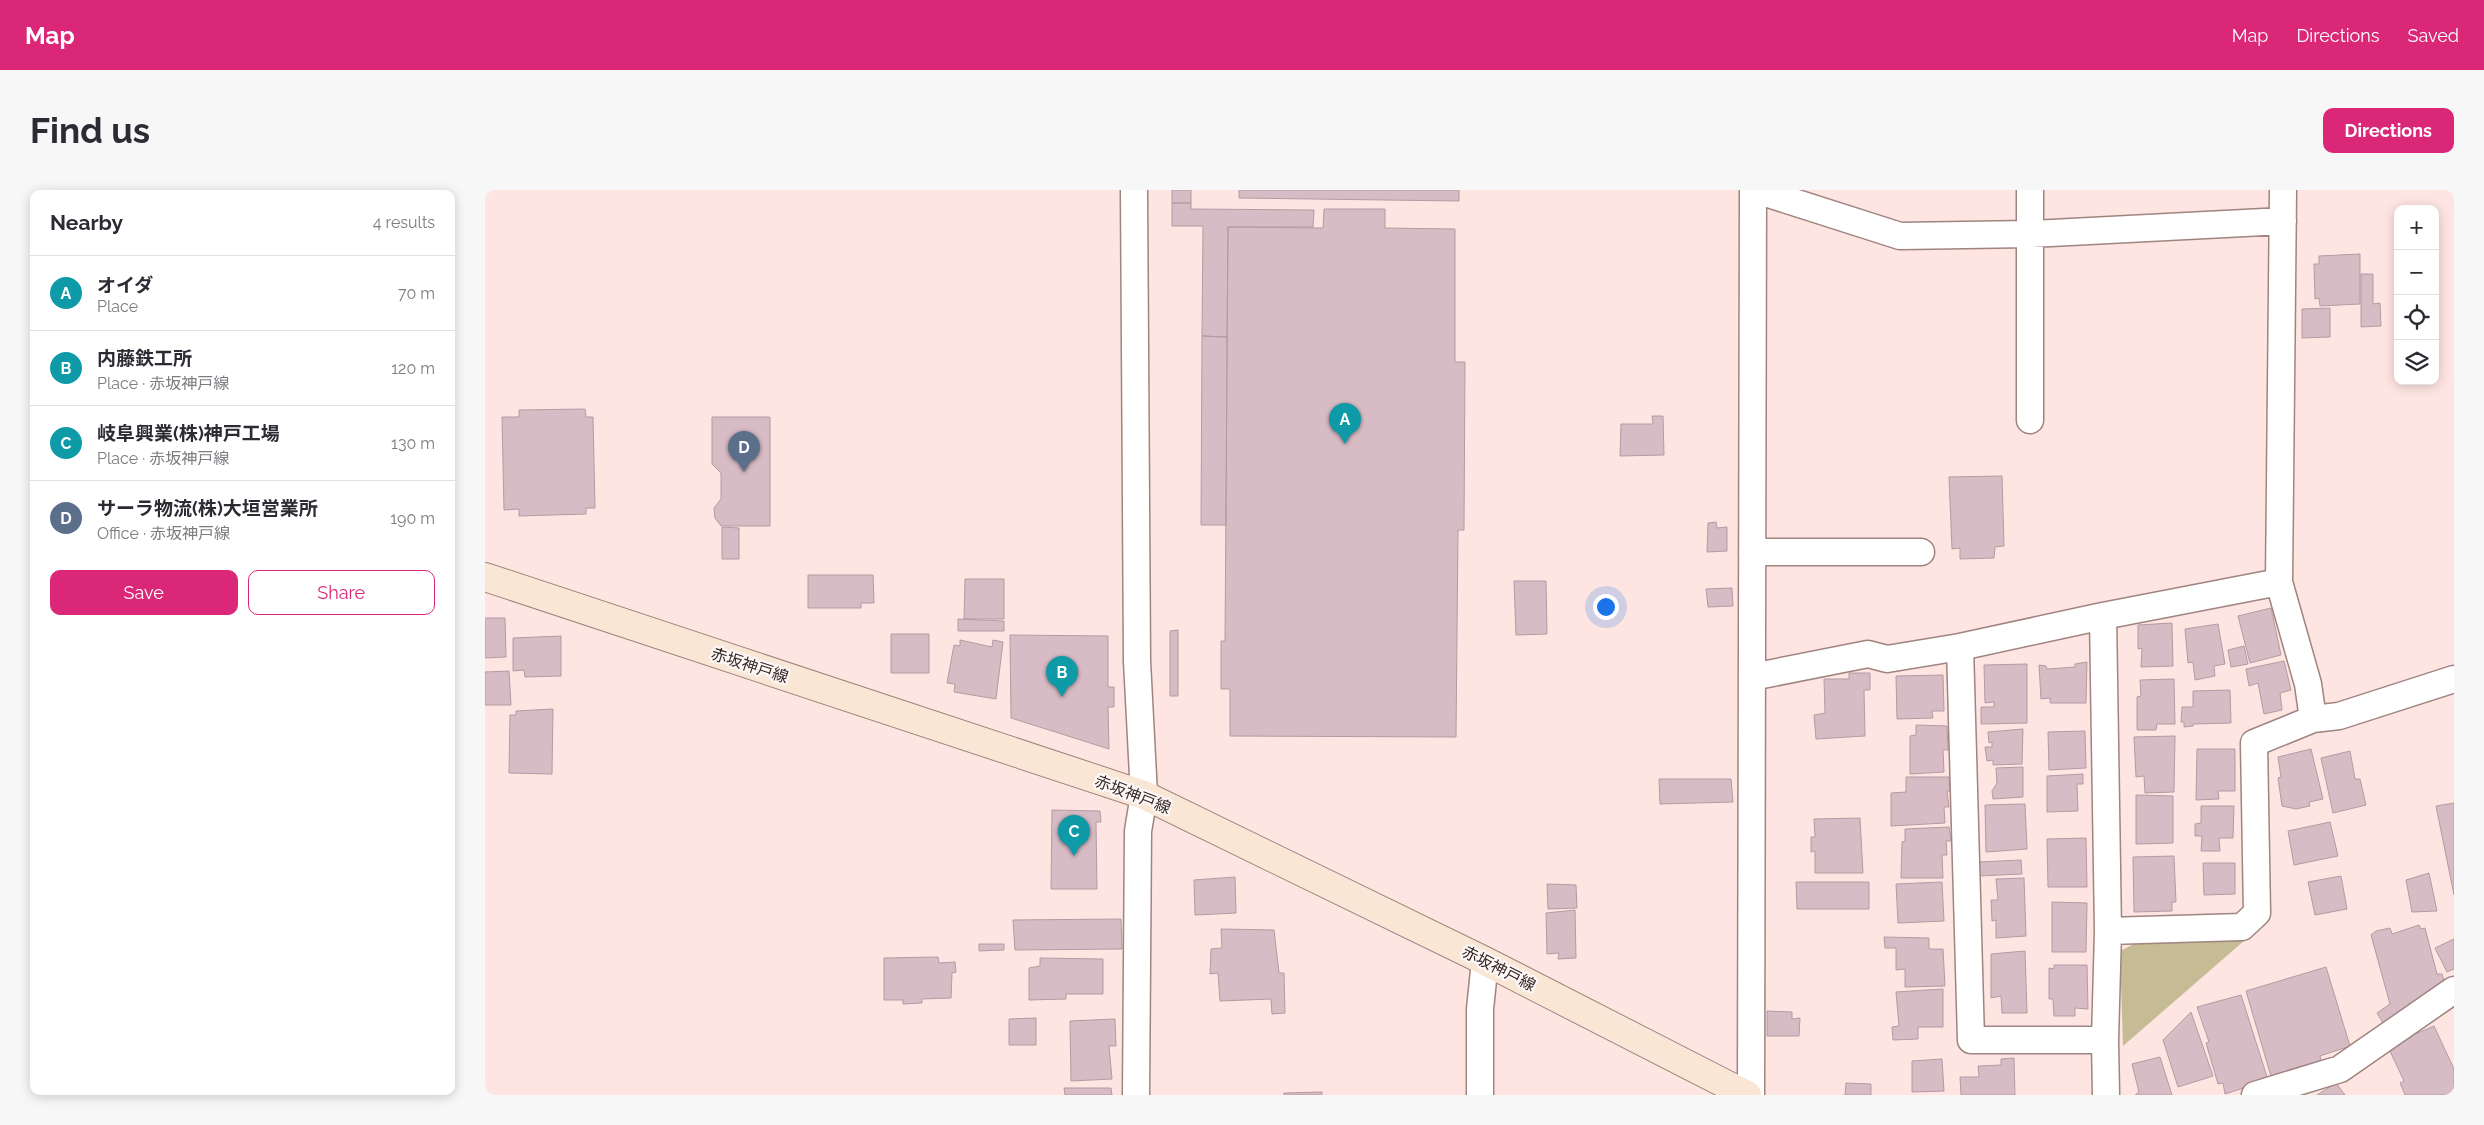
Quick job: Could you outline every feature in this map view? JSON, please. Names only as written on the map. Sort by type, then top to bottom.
[{"type":"main road","name":"赤坂神戸線","points":[[485,577],[1144,795],[1485,961],[1747,1095]]},
{"type":"street","points":[[1134,190],[1137,660],[1144,795],[1138,831],[1136,1095]]},
{"type":"street","points":[[1751,1095],[1754,190],[1899,236],[2030,234],[2283,220]]},
{"type":"street","points":[[2030,190],[2030,420]]},
{"type":"street","points":[[2283,190],[2279,582],[2308,684],[2313,719]]},
{"type":"street","points":[[1752,552],[1921,552]]},
{"type":"street","points":[[1751,677],[1868,654],[1887,659],[1960,647],[2103,616],[2279,582]]},
{"type":"street","points":[[2103,616],[2108,931],[2105,1040],[2106,1095]]},
{"type":"street","points":[[1960,647],[1971,1040],[2105,1040]]},
{"type":"street","points":[[2108,931],[2243,927],[2257,913],[2254,743],[2313,719],[2339,716],[2454,679]]},
{"type":"street","points":[[1480,1095],[1480,1009],[1485,961]]},
{"type":"street","points":[[2255,1095],[2340,1069],[2454,990]]},
{"type":"shaded area","points":[[2245,940],[2123,1046],[2120,951],[2134,944]]},
{"type":"building","points":[[1172,190],[1191,190],[1191,203],[1172,203]]},
{"type":"building","points":[[1239,190],[1459,190],[1459,201],[1239,198]]},
{"type":"building","points":[[1172,203],[1191,203],[1191,209],[1314,210],[1313,227],[1228,227],[1227,337],[1202,336],[1203,226],[1172,226]]},
{"type":"building","points":[[1324,209],[1385,209],[1385,228],[1455,229],[1455,362],[1465,362],[1464,530],[1458,530],[1456,737],[1230,736],[1230,689],[1221,689],[1221,641],[1225,641],[1228,227],[1323,228]]},
{"type":"building","points":[[2360,254],[2360,304],[2320,306],[2319,298],[2315,299],[2314,264],[2319,264],[2319,256]]},
{"type":"building","points":[[2361,274],[2373,274],[2373,304],[2380,303],[2381,326],[2361,327]]},
{"type":"building","points":[[2330,308],[2330,337],[2302,338],[2302,309]]},
{"type":"building","points":[[1202,336],[1227,337],[1226,525],[1201,525]]},
{"type":"building","points":[[585,409],[586,417],[593,417],[595,508],[586,508],[586,514],[519,516],[519,509],[504,510],[502,417],[519,417],[519,410]]},
{"type":"building","points":[[1652,416],[1663,416],[1664,455],[1620,456],[1621,424],[1653,424]]},
{"type":"building","points":[[712,417],[770,417],[770,526],[721,526],[715,518],[714,508],[721,499],[721,473],[712,464]]},
{"type":"building","points":[[2002,476],[2004,546],[1995,547],[1994,558],[1960,559],[1960,548],[1952,549],[1949,477]]},
{"type":"building","points":[[1716,522],[1717,528],[1727,527],[1727,551],[1707,552],[1708,523]]},
{"type":"building","points":[[722,527],[739,528],[739,559],[722,559]]},
{"type":"building","points":[[808,575],[873,575],[874,603],[861,603],[861,608],[808,608]]},
{"type":"building","points":[[965,579],[1004,579],[1004,619],[964,619]]},
{"type":"building","points":[[1514,581],[1546,581],[1547,634],[1516,635]]},
{"type":"building","points":[[1732,588],[1733,606],[1708,607],[1706,589]]},
{"type":"building","points":[[2271,608],[2281,655],[2250,663],[2238,616]]},
{"type":"building","points":[[485,618],[505,618],[506,657],[485,658]]},
{"type":"building","points":[[958,619],[1004,621],[1004,631],[958,631]]},
{"type":"building","points":[[2172,623],[2173,666],[2141,667],[2142,648],[2138,649],[2138,625]]},
{"type":"building","points":[[2218,624],[2225,664],[2214,666],[2215,676],[2195,680],[2193,662],[2188,663],[2185,629]]},
{"type":"building","points":[[1178,630],[1178,696],[1170,696],[1170,631]]},
{"type":"building","points":[[891,634],[929,634],[929,673],[891,673]]},
{"type":"building","points":[[1010,635],[1108,636],[1108,687],[1114,687],[1114,707],[1108,707],[1109,749],[1011,718]]},
{"type":"building","points":[[561,636],[561,676],[525,677],[524,670],[513,671],[513,638]]},
{"type":"building","points":[[960,640],[992,647],[993,640],[1003,642],[996,699],[954,692],[955,684],[947,683],[954,645],[960,646]]},
{"type":"building","points":[[2244,646],[2248,664],[2231,667],[2228,650]]},
{"type":"building","points":[[2284,661],[2291,690],[2280,693],[2282,710],[2264,714],[2258,683],[2249,686],[2246,669]]},
{"type":"building","points":[[2087,662],[2086,703],[2050,703],[2050,698],[2041,699],[2039,665],[2046,666],[2047,669],[2075,667],[2075,664]]},
{"type":"building","points":[[2027,664],[2027,723],[1981,724],[1981,707],[1994,707],[1994,702],[1985,703],[1984,665]]},
{"type":"building","points":[[509,671],[511,705],[485,705],[485,672]]},
{"type":"building","points":[[1849,673],[1870,673],[1870,690],[1864,690],[1865,736],[1816,739],[1814,715],[1825,713],[1824,679],[1849,679]]},
{"type":"building","points":[[1943,675],[1944,711],[1932,711],[1933,718],[1897,719],[1896,676]]},
{"type":"building","points":[[2174,679],[2175,724],[2157,724],[2156,730],[2137,730],[2137,697],[2141,696],[2140,680]]},
{"type":"building","points":[[2230,690],[2231,723],[2193,724],[2193,726],[2184,727],[2184,722],[2181,722],[2182,707],[2193,707],[2193,691]]},
{"type":"building","points":[[553,709],[552,774],[509,773],[510,715],[516,715],[516,711]]},
{"type":"building","points":[[1916,725],[1947,726],[1948,750],[1943,750],[1944,772],[1910,774],[1910,736],[1916,735]]},
{"type":"building","points":[[2023,729],[2022,764],[1993,765],[1993,760],[1987,761],[1985,747],[1992,747],[1992,742],[1989,743],[1988,732]]},
{"type":"building","points":[[2085,731],[2086,768],[2049,770],[2048,732]]},
{"type":"building","points":[[2175,736],[2174,792],[2145,793],[2144,776],[2136,777],[2134,737]]},
{"type":"building","points":[[2197,749],[2235,749],[2235,791],[2218,791],[2219,799],[2196,800]]},
{"type":"building","points":[[2311,749],[2323,799],[2309,802],[2310,806],[2296,809],[2282,806],[2278,778],[2281,777],[2278,757]]},
{"type":"building","points":[[2350,751],[2355,779],[2360,779],[2366,805],[2333,813],[2321,758]]},
{"type":"building","points":[[2023,767],[2023,797],[1993,799],[1992,791],[1997,783],[1996,768]]},
{"type":"building","points":[[2083,774],[2083,784],[2077,784],[2078,811],[2047,812],[2047,776]]},
{"type":"building","points":[[1906,777],[1949,777],[1950,791],[1947,791],[1949,807],[1944,807],[1945,823],[1891,826],[1891,793],[1906,792]]},
{"type":"building","points":[[1659,779],[1731,779],[1733,802],[1660,804]]},
{"type":"building","points":[[2136,795],[2173,796],[2173,843],[2136,844]]},
{"type":"building","points":[[2454,803],[2454,895],[2436,806]]},
{"type":"building","points":[[2025,804],[2027,849],[1986,852],[1985,805]]},
{"type":"building","points":[[2201,806],[2234,806],[2233,838],[2219,838],[2220,851],[2201,851],[2202,836],[2195,836],[2195,824],[2201,823]]},
{"type":"building","points":[[1052,810],[1100,811],[1101,822],[1096,822],[1097,889],[1051,889]]},
{"type":"building","points":[[1860,818],[1863,873],[1815,873],[1815,851],[1811,852],[1811,837],[1815,837],[1814,819]]},
{"type":"building","points":[[2330,822],[2338,856],[2294,865],[2288,831]]},
{"type":"building","points":[[1949,827],[1951,841],[1946,841],[1947,855],[1942,855],[1943,878],[1901,878],[1902,842],[1905,841],[1905,829]]},
{"type":"building","points":[[2086,838],[2087,887],[2048,887],[2047,839]]},
{"type":"building","points":[[2174,856],[2176,902],[2172,902],[2172,911],[2134,912],[2133,857]]},
{"type":"building","points":[[2021,860],[2022,874],[1979,876],[1979,862]]},
{"type":"building","points":[[2203,863],[2235,863],[2235,894],[2204,895]]},
{"type":"building","points":[[2429,873],[2437,911],[2412,912],[2406,880]]},
{"type":"building","points":[[2341,876],[2347,909],[2315,915],[2308,882]]},
{"type":"building","points":[[1235,877],[1236,913],[1195,915],[1194,880]]},
{"type":"building","points":[[2024,878],[2026,936],[1996,938],[1996,920],[1992,921],[1991,900],[1998,900],[1996,879]]},
{"type":"building","points":[[1796,882],[1869,882],[1869,909],[1797,909]]},
{"type":"building","points":[[1942,882],[1944,921],[1898,923],[1896,884]]},
{"type":"building","points":[[1547,884],[1576,885],[1577,908],[1548,909]]},
{"type":"building","points":[[2052,902],[2087,903],[2086,952],[2052,952]]},
{"type":"building","points":[[1575,910],[1576,958],[1558,959],[1559,953],[1547,954],[1546,913]]},
{"type":"building","points":[[1121,919],[1122,949],[1015,950],[1013,920]]},
{"type":"building","points":[[2419,925],[2421,929],[2425,928],[2437,974],[2442,974],[2446,987],[2437,995],[2414,1001],[2416,1008],[2385,1026],[2377,1013],[2390,1004],[2371,935],[2376,931],[2390,928],[2392,934]]},
{"type":"building","points":[[1221,929],[1274,930],[1279,973],[1284,973],[1285,1013],[1272,1014],[1271,999],[1220,1001],[1218,973],[1210,974],[1211,949],[1222,948]]},
{"type":"building","points":[[1884,937],[1929,938],[1929,949],[1943,949],[1945,986],[1905,987],[1905,969],[1896,970],[1896,948],[1885,948]]},
{"type":"building","points":[[2454,939],[2454,969],[2447,972],[2435,948]]},
{"type":"building","points":[[979,944],[1004,944],[1004,950],[979,951]]},
{"type":"building","points":[[2025,951],[2027,1013],[2002,1013],[2001,996],[1991,998],[1991,954]]},
{"type":"building","points":[[938,957],[939,963],[955,962],[956,972],[952,973],[951,998],[922,999],[922,1003],[903,1004],[903,1000],[884,1000],[884,958]]},
{"type":"building","points":[[1040,958],[1103,959],[1103,994],[1066,994],[1066,999],[1029,1000],[1029,968],[1040,966]]},
{"type":"building","points":[[2054,965],[2087,965],[2088,1009],[2075,1008],[2075,1016],[2054,1016],[2053,999],[2049,999],[2049,968],[2054,969]]},
{"type":"building","points":[[2326,967],[2350,1046],[2320,1056],[2321,1061],[2294,1069],[2296,1076],[2273,1083],[2246,991]]},
{"type":"building","points":[[1943,989],[1943,1027],[1918,1027],[1918,1039],[1893,1040],[1892,1027],[1899,1026],[1896,992]]},
{"type":"building","points":[[2241,995],[2268,1080],[2225,1094],[2223,1083],[2218,1084],[2206,1043],[2209,1042],[2197,1007]]},
{"type":"building","points":[[1767,1011],[1792,1012],[1792,1019],[1800,1018],[1799,1036],[1767,1036]]},
{"type":"building","points":[[2191,1012],[2213,1076],[2178,1087],[2163,1040]]},
{"type":"building","points":[[1036,1018],[1036,1045],[1009,1045],[1009,1019]]},
{"type":"building","points":[[1115,1019],[1116,1046],[1109,1046],[1112,1079],[1071,1081],[1070,1021]]},
{"type":"building","points":[[2434,1026],[2454,1069],[2454,1095],[2405,1095],[2400,1083],[2404,1081],[2389,1049],[2400,1045],[2399,1041]]},
{"type":"building","points":[[2160,1057],[2172,1095],[2135,1095],[2139,1092],[2132,1064]]},
{"type":"building","points":[[2014,1058],[2015,1095],[1961,1095],[1960,1077],[1979,1077],[1978,1066],[2001,1065],[2001,1059]]},
{"type":"building","points":[[1942,1059],[1944,1091],[1912,1092],[1912,1061]]},
{"type":"building","points":[[1846,1083],[1871,1084],[1871,1095],[1845,1095]]},
{"type":"building","points":[[2336,1083],[2345,1095],[2317,1095]]},
{"type":"building","points":[[1064,1088],[1111,1088],[1112,1095],[1065,1095]]},
{"type":"building","points":[[1322,1092],[1322,1095],[1284,1095],[1284,1093]]},
{"type":"place","name":"オイダ","points":[[1345,444]]},
{"type":"place","name":"サーラ物流(株)大垣営業所","points":[[744,472]]},
{"type":"place","name":"内藤鉄工所","points":[[1062,697]]},
{"type":"place","name":"岐阜興業(株)神戸工場","points":[[1074,856]]}]
